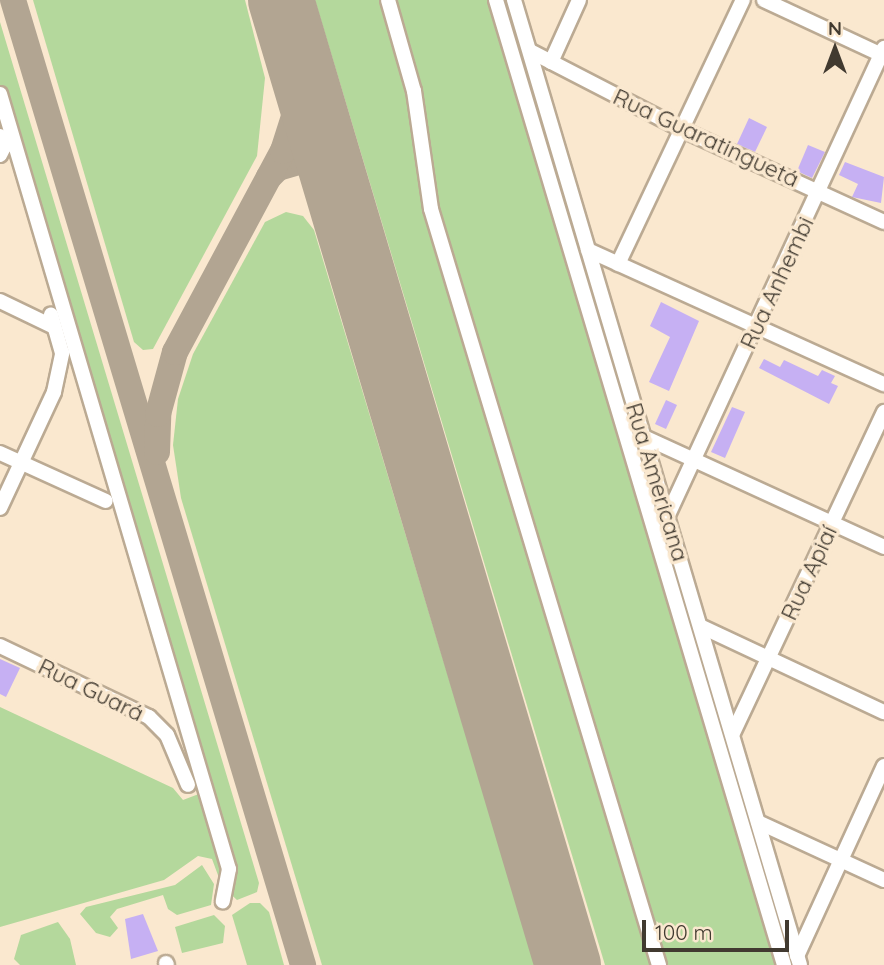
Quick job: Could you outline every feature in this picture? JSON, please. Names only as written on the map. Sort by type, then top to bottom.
[{"type":"street","points":[[388,0],[414,91],[431,209],[659,965]]},
{"type":"street","points":[[496,0],[784,965]]},
{"type":"street","name":"Rua Americana","points":[[514,0],[798,960]]},
{"type":"street","points":[[551,62],[579,0]]},
{"type":"street","points":[[618,264],[743,0]]},
{"type":"street","points":[[764,0],[883,52]]},
{"type":"street","name":"Rua Guaratinguetá","points":[[530,51],[683,130],[884,222]]},
{"type":"street","name":"Rua Anhembi","points":[[667,517],[883,52]]},
{"type":"street","points":[[0,94],[229,869],[223,901]]},
{"type":"street","points":[[588,250],[755,328],[884,384]]},
{"type":"street","points":[[0,301],[53,321],[62,353],[54,392],[0,508]]},
{"type":"street","name":"Rua Apiaí","points":[[733,733],[884,412]]},
{"type":"street","points":[[643,437],[884,547]]},
{"type":"street","points":[[0,453],[106,500]]},
{"type":"street","points":[[700,626],[884,712]]},
{"type":"street","name":"Rua Guará","points":[[0,646],[149,717],[167,735],[188,785]]},
{"type":"street","points":[[798,960],[884,766]]},
{"type":"street","points":[[758,822],[884,880]]},
{"type":"green space","points":[[33,0],[245,0],[265,78],[257,156],[153,349],[143,350],[134,342]]},
{"type":"green space","points":[[315,0],[503,0],[792,965],[605,965]]},
{"type":"green space","points":[[0,22],[259,883],[257,892],[237,900],[222,886],[212,859],[198,856],[164,880],[0,927],[0,707],[173,788],[183,800],[204,792],[0,116]]},
{"type":"green space","points":[[286,212],[303,216],[314,230],[535,965],[322,965],[181,498],[173,445],[178,399],[193,354],[265,222]]},
{"type":"green space","points":[[202,865],[214,884],[211,905],[177,915],[168,909],[163,895],[117,909],[110,917],[118,928],[110,937],[96,933],[80,914],[86,907],[175,885]]},
{"type":"green space","points":[[250,903],[260,903],[269,912],[284,965],[247,965],[232,915]]},
{"type":"green space","points":[[214,915],[225,926],[223,943],[182,953],[175,927]]},
{"type":"green space","points":[[58,922],[70,939],[76,965],[20,965],[14,959],[21,935]]},
{"type":"building","points":[[749,118],[767,127],[755,152],[737,144]]},
{"type":"building","points":[[808,145],[825,152],[812,178],[797,171]]},
{"type":"building","points":[[845,162],[884,177],[881,203],[852,197],[858,184],[839,175]]},
{"type":"building","points":[[661,302],[699,321],[669,391],[649,382],[670,337],[650,326]]},
{"type":"building","points":[[764,359],[780,367],[784,360],[818,376],[822,370],[835,376],[831,383],[838,386],[829,404],[759,368]]},
{"type":"building","points":[[666,400],[677,405],[666,429],[655,424]]},
{"type":"building","points":[[732,407],[745,412],[725,458],[711,452]]},
{"type":"building","points":[[0,659],[20,668],[6,697],[0,694]]},
{"type":"building","points":[[143,914],[158,951],[131,959],[125,919]]},
{"type":"taxiway","points":[[13,0],[303,965]]},
{"type":"taxiway","points":[[157,452],[158,414],[175,352],[283,151],[297,107],[301,69]]},
{"type":"taxiway","points":[[269,177],[278,168],[302,161],[316,165],[335,182]]},
{"type":"runway","points":[[281,0],[568,965]]}]
